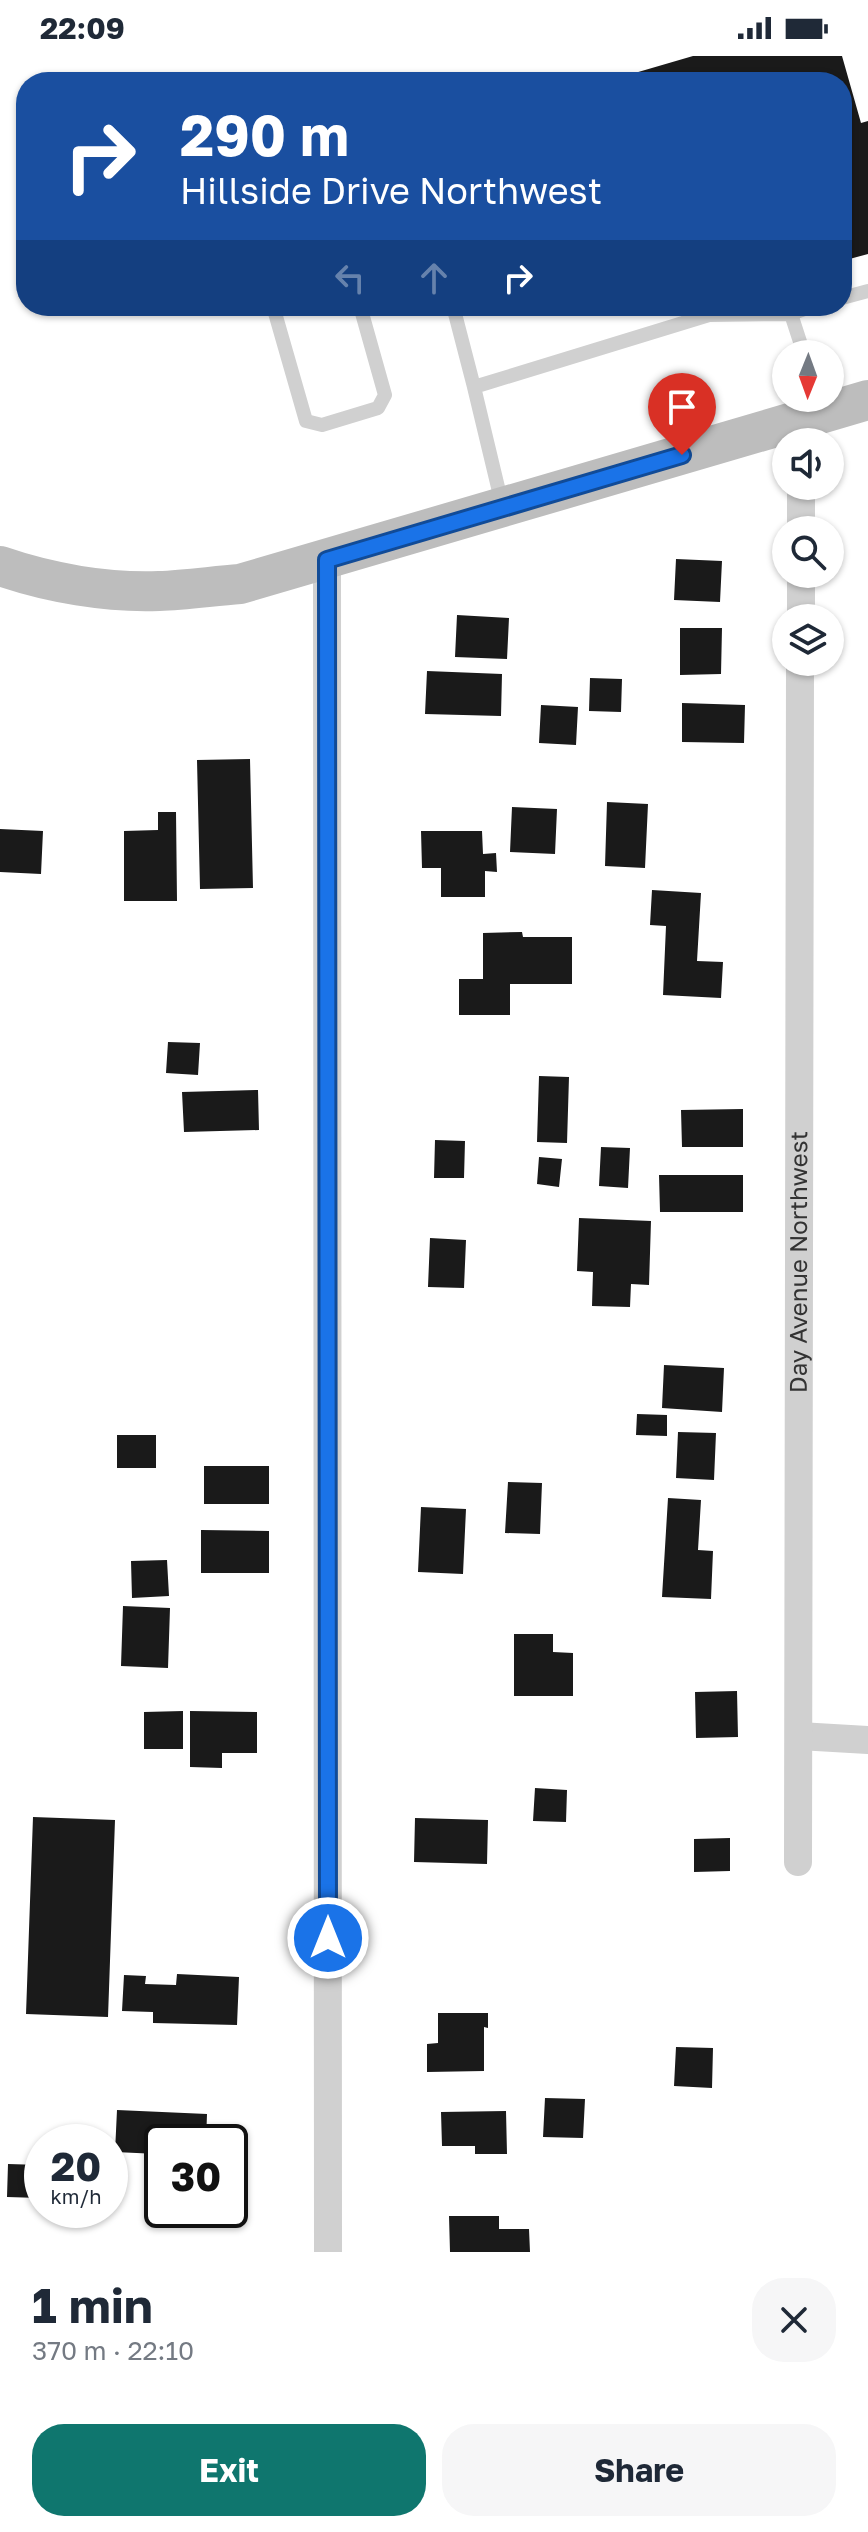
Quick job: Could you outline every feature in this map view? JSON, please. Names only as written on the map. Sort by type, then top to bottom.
[{"type":"main road","points":[[0,566],[57,581],[107,589],[157,591],[240,584],[868,400]]},
{"type":"street","points":[[327,560],[328,2252]]},
{"type":"street","name":"Day Avenue Northwest","points":[[798,1862],[800,676]]},
{"type":"street","points":[[799,1736],[868,1740]]},
{"type":"lane","points":[[276,316],[306,421],[322,425],[378,408],[385,395],[363,316]]},
{"type":"lane","points":[[456,316],[503,508]]},
{"type":"lane","points":[[474,387],[706,316]]},
{"type":"lane","points":[[792,316],[799,340]]},
{"type":"building","points":[[693,56],[842,56],[847,72],[638,72]]},
{"type":"building","points":[[852,91],[861,123],[868,121],[868,254],[852,258]]},
{"type":"building","points":[[676,559],[722,561],[720,602],[674,600]]},
{"type":"building","points":[[457,615],[509,618],[507,659],[455,657]]},
{"type":"building","points":[[680,628],[722,628],[721,674],[680,675]]},
{"type":"building","points":[[427,671],[502,674],[501,716],[425,714]]},
{"type":"building","points":[[590,678],[622,679],[621,712],[589,711]]},
{"type":"building","points":[[682,703],[745,705],[744,743],[682,742]]},
{"type":"building","points":[[541,705],[578,707],[576,745],[539,743]]},
{"type":"building","points":[[250,759],[253,888],[200,889],[197,760]]},
{"type":"building","points":[[607,802],[648,804],[645,868],[605,866]]},
{"type":"building","points":[[512,807],[557,809],[555,854],[510,852]]},
{"type":"building","points":[[158,812],[176,812],[177,901],[124,901],[124,831],[158,830]]},
{"type":"building","points":[[0,829],[43,831],[41,874],[0,872]]},
{"type":"building","points":[[421,831],[482,831],[483,854],[496,853],[497,872],[485,871],[485,897],[441,897],[441,868],[422,868]]},
{"type":"building","points":[[652,890],[701,893],[697,961],[723,962],[721,998],[663,995],[666,926],[650,925]]},
{"type":"building","points":[[522,932],[523,937],[572,937],[572,984],[510,984],[510,1015],[459,1015],[459,979],[483,979],[483,933]]},
{"type":"building","points":[[168,1042],[200,1043],[198,1075],[166,1073]]},
{"type":"building","points":[[539,1076],[569,1077],[567,1143],[537,1142]]},
{"type":"building","points":[[258,1090],[259,1130],[184,1132],[182,1092]]},
{"type":"building","points":[[743,1109],[743,1147],[682,1147],[681,1110]]},
{"type":"building","points":[[435,1140],[465,1141],[464,1178],[434,1178]]},
{"type":"building","points":[[601,1147],[630,1148],[628,1188],[599,1186]]},
{"type":"building","points":[[539,1157],[562,1159],[559,1187],[537,1184]]},
{"type":"building","points":[[659,1175],[743,1175],[743,1212],[660,1212]]},
{"type":"building","points":[[579,1218],[651,1221],[649,1285],[631,1284],[630,1307],[592,1306],[593,1272],[577,1271]]},
{"type":"building","points":[[430,1238],[466,1240],[464,1288],[428,1287]]},
{"type":"building","points":[[664,1365],[724,1368],[722,1412],[662,1408]]},
{"type":"building","points":[[637,1414],[667,1415],[667,1436],[636,1435]]},
{"type":"building","points":[[678,1432],[716,1433],[714,1480],[676,1478]]},
{"type":"building","points":[[117,1435],[156,1435],[156,1468],[117,1468]]},
{"type":"building","points":[[204,1466],[269,1466],[269,1504],[204,1504]]},
{"type":"building","points":[[508,1482],[542,1483],[540,1534],[505,1533]]},
{"type":"building","points":[[668,1498],[701,1500],[698,1550],[713,1551],[711,1599],[662,1597]]},
{"type":"building","points":[[421,1507],[466,1509],[463,1574],[418,1572]]},
{"type":"building","points":[[201,1530],[269,1531],[269,1573],[201,1573]]},
{"type":"building","points":[[167,1560],[169,1596],[132,1598],[131,1561]]},
{"type":"building","points":[[123,1606],[170,1608],[168,1668],[121,1666]]},
{"type":"building","points":[[514,1634],[553,1634],[553,1652],[573,1653],[573,1696],[514,1696]]},
{"type":"building","points":[[737,1691],[738,1737],[696,1738],[695,1692]]},
{"type":"building","points":[[183,1711],[183,1749],[144,1749],[144,1712]]},
{"type":"building","points":[[190,1711],[257,1712],[257,1753],[222,1753],[222,1768],[190,1767]]},
{"type":"building","points":[[535,1788],[567,1790],[566,1822],[533,1821]]},
{"type":"building","points":[[33,1817],[115,1820],[108,2017],[26,2014]]},
{"type":"building","points":[[415,1818],[488,1820],[487,1864],[414,1862]]},
{"type":"building","points":[[730,1838],[730,1871],[694,1872],[694,1839]]},
{"type":"building","points":[[177,1974],[239,1977],[237,2025],[153,2023],[153,2012],[122,2011],[124,1975],[146,1976],[145,1984],[176,1985]]},
{"type":"building","points":[[438,2013],[488,2013],[488,2028],[484,2027],[484,2071],[427,2072],[427,2044],[438,2043]]},
{"type":"building","points":[[676,2047],[713,2048],[712,2088],[674,2086]]},
{"type":"building","points":[[545,2098],[585,2099],[583,2138],[543,2137]]},
{"type":"building","points":[[117,2110],[207,2114],[207,2124],[144,2124],[144,2153],[128,2153],[128,2124],[116,2124]]},
{"type":"building","points":[[506,2111],[507,2154],[475,2154],[475,2146],[442,2146],[441,2112]]},
{"type":"building","points":[[8,2164],[24,2164],[24,2198],[7,2197]]},
{"type":"building","points":[[449,2216],[499,2216],[499,2229],[529,2229],[530,2252],[450,2252]]},
{"type":"route","points":[[328,1938],[327,560],[682,455]]}]
